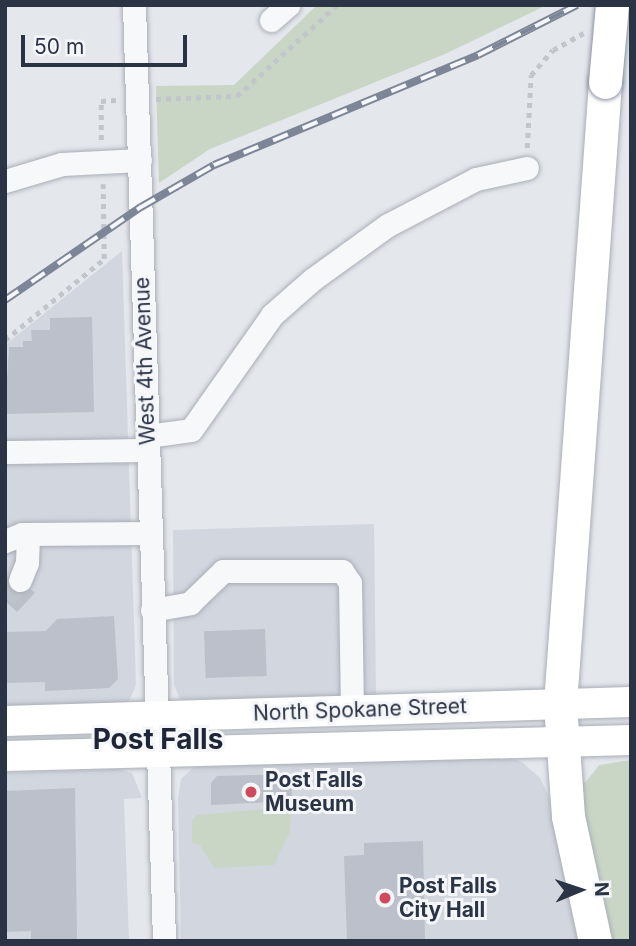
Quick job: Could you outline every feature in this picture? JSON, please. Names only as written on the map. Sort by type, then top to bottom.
[{"type":"highway","points":[[595,941],[568,816],[560,704],[612,5]]},
{"type":"main road","name":"North Spokane Street","points":[[5,721],[631,702]]},
{"type":"main road","name":"North Spokane Street","points":[[5,756],[631,740]]},
{"type":"street","name":"West 4th Avenue","points":[[134,5],[164,941]]},
{"type":"street","points":[[5,181],[62,164],[139,160]]},
{"type":"street","points":[[5,452],[148,443],[191,430],[272,316],[313,279],[388,225],[476,179],[527,168]]},
{"type":"street","points":[[5,541],[28,535],[150,533]]},
{"type":"street","points":[[20,580],[27,563],[28,535]]},
{"type":"street","points":[[152,610],[190,603],[223,571],[342,571],[350,583],[352,711]]},
{"type":"path","points":[[156,99],[237,96],[337,5]]},
{"type":"path","points":[[527,168],[527,92],[531,75],[553,50]]},
{"type":"path","points":[[102,147],[101,101],[117,100]]},
{"type":"path","points":[[5,340],[104,259],[102,174]]},
{"type":"shaded area","points":[[122,251],[136,685],[129,701],[118,704],[5,709],[5,345]]},
{"type":"shaded area","points":[[374,524],[376,698],[180,699],[174,685],[173,530]]},
{"type":"shaded area","points":[[506,756],[522,762],[540,778],[551,801],[578,941],[181,941],[178,798],[181,779],[194,767]]},
{"type":"shaded area","points":[[117,769],[132,773],[142,798],[124,799],[129,941],[5,941],[5,773]]},
{"type":"green space","points":[[317,5],[547,5],[445,54],[210,149],[159,183],[156,86],[234,85]]},
{"type":"green space","points":[[631,760],[631,941],[605,941],[576,779],[586,782],[599,765]]},
{"type":"green space","points":[[291,807],[290,832],[274,865],[214,868],[200,845],[192,843],[192,820],[197,815]]},
{"type":"building","points":[[92,317],[94,412],[5,414],[9,347],[23,347],[23,341],[32,341],[31,330],[50,330],[50,318]]},
{"type":"building","points":[[5,565],[9,589],[21,594],[30,589],[35,593],[17,612],[5,601]]},
{"type":"building","points":[[114,616],[118,679],[109,688],[45,691],[45,682],[7,683],[5,632],[46,631],[57,619]]},
{"type":"building","points":[[265,629],[267,676],[206,678],[204,631]]},
{"type":"building","name":"Post Falls Museum","points":[[291,774],[292,801],[211,805],[211,783],[217,776]]},
{"type":"building","points":[[75,788],[77,941],[31,941],[31,931],[5,932],[5,791]]},
{"type":"building","name":"Post Falls City Hall","points":[[423,841],[425,941],[347,941],[344,856],[364,855],[364,843]]},
{"type":"tunnel","points":[[5,596],[20,580]]},
{"type":"railway","points":[[5,300],[141,207],[214,165],[478,55],[577,5]]},
{"type":"place","name":"Post Falls Museum","points":[[251,792]]},
{"type":"place","name":"Post Falls City Hall","points":[[385,898]]},
{"type":"district","name":"Post Falls","points":[[158,739]]}]
